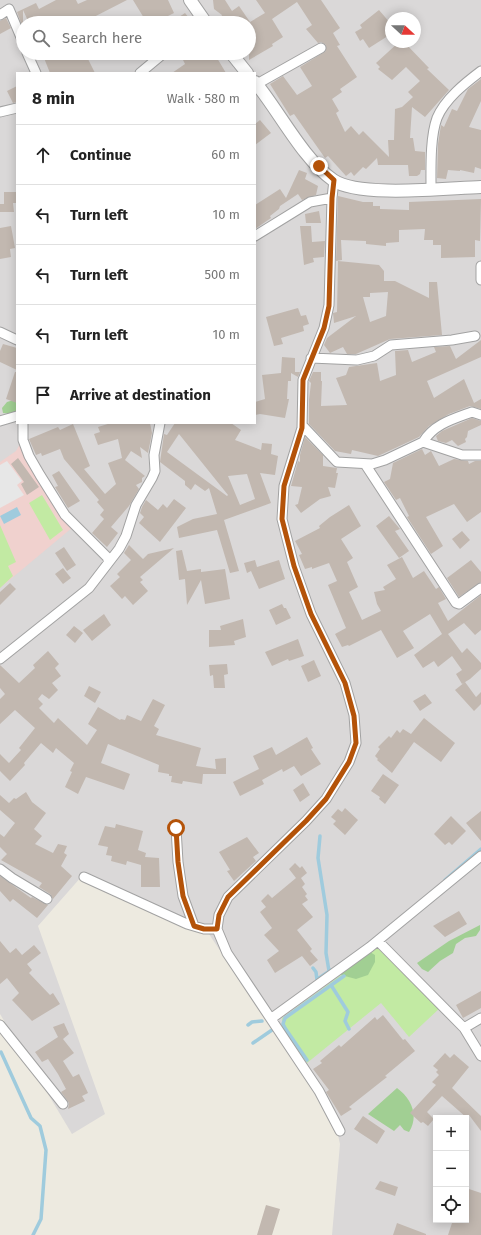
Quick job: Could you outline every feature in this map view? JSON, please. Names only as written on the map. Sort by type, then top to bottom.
[{"type":"street","points":[[190,0],[201,16]]},
{"type":"street","points":[[0,15],[9,9],[16,26]]},
{"type":"street","points":[[321,48],[256,83],[305,151],[334,180],[364,190],[481,187]]},
{"type":"street","points":[[30,60],[36,72]]},
{"type":"street","points":[[141,72],[156,60]]},
{"type":"street","points":[[237,60],[246,72]]},
{"type":"street","points":[[431,188],[431,162],[437,118],[454,95],[481,71]]},
{"type":"street","points":[[0,112],[16,108]]},
{"type":"street","points":[[334,180],[332,198],[329,306],[324,328],[303,380],[302,425],[284,486],[282,519],[294,566],[311,614],[345,683],[354,716],[356,743],[349,762],[326,799],[306,821],[228,897],[219,915],[217,929],[227,954],[272,1018],[319,1091],[340,1131]]},
{"type":"street","points":[[256,235],[310,202],[332,198]]},
{"type":"street","points":[[481,266],[481,280]]},
{"type":"street","points":[[0,332],[16,340]]},
{"type":"street","points":[[311,358],[357,360],[374,356],[391,345],[452,340],[475,336]]},
{"type":"street","points":[[302,425],[337,462],[365,464],[386,460],[422,442],[429,432],[441,424],[472,412],[481,415]]},
{"type":"street","points":[[0,422],[16,416]]},
{"type":"street","points":[[23,424],[23,440],[29,456],[40,476],[65,515],[107,557],[109,562]]},
{"type":"street","points":[[0,659],[89,588],[107,567],[126,536],[136,505],[155,471],[154,455],[160,424]]},
{"type":"street","points":[[422,442],[462,455],[481,455]]},
{"type":"street","points":[[365,464],[456,603],[459,604],[481,588]]},
{"type":"street","points":[[176,828],[178,862],[183,896],[194,926]]},
{"type":"street","points":[[272,1018],[378,941],[481,856]]},
{"type":"street","points":[[0,869],[47,899]]},
{"type":"street","points":[[84,877],[194,926],[204,929],[217,929]]},
{"type":"street","points":[[378,941],[464,1028],[481,1056]]},
{"type":"street","points":[[464,1028],[481,1018]]},
{"type":"street","points":[[0,1025],[63,1104]]},
{"type":"shaded area","points":[[0,0],[481,0],[481,1235],[332,1235],[340,1144],[336,1126],[209,934],[82,876],[38,926],[105,1114],[72,1134],[0,1014]]},
{"type":"shaded area","points":[[21,442],[73,527],[0,588],[0,462],[16,451]]},
{"type":"shaded area","points":[[7,461],[22,481],[17,485],[24,495],[0,508],[0,465]]},
{"type":"green space","points":[[16,399],[16,412],[11,414],[3,413],[2,408],[7,402]]},
{"type":"green space","points":[[42,495],[63,530],[50,540],[29,503]]},
{"type":"green space","points":[[0,525],[16,562],[8,566],[13,576],[0,588]]},
{"type":"green space","points":[[480,925],[480,930],[476,936],[465,938],[456,944],[453,953],[440,961],[428,972],[422,969],[417,963],[449,941]]},
{"type":"green space","points":[[378,947],[441,1007],[409,1037],[381,1003],[307,1063],[282,1028],[282,1018],[352,967],[373,949]]},
{"type":"green space","points":[[370,952],[375,955],[375,962],[368,975],[356,979],[341,975],[342,970]]},
{"type":"green space","points":[[397,1088],[407,1097],[414,1114],[412,1126],[409,1132],[404,1130],[400,1125],[394,1131],[368,1114]]},
{"type":"water","points":[[17,507],[21,515],[4,524],[0,516]]},
{"type":"building","points":[[56,0],[76,0],[78,4],[87,0],[127,0],[96,16],[26,16],[23,10],[23,16],[18,16],[17,12],[36,3],[39,9]]},
{"type":"building","points":[[133,0],[168,0],[174,13],[168,16],[143,16]]},
{"type":"building","points":[[213,0],[225,0],[232,11],[239,6],[246,16],[222,16],[214,9]]},
{"type":"building","points":[[256,0],[321,0],[340,28],[333,33],[340,45],[337,46],[357,77],[340,89],[342,92],[332,99],[339,111],[336,113],[345,132],[351,126],[359,135],[363,131],[389,157],[388,140],[394,140],[395,109],[402,107],[413,97],[408,92],[420,81],[406,67],[392,80],[378,69],[380,67],[376,63],[392,48],[410,48],[429,68],[427,69],[449,90],[425,117],[412,107],[410,138],[413,138],[415,151],[425,152],[425,170],[421,170],[420,174],[417,176],[409,176],[408,165],[378,165],[377,158],[366,169],[363,167],[354,176],[351,172],[346,176],[328,156],[325,158],[294,114],[290,116],[270,84],[283,76],[297,95],[312,86],[300,67],[326,51],[326,45],[321,42],[318,43],[306,29],[312,25],[297,2],[272,19],[283,37],[272,44],[273,46],[256,56],[256,18],[265,13]]},
{"type":"building","points":[[379,10],[385,17],[385,38],[369,48],[363,39],[360,41],[355,32],[362,28],[360,25]]},
{"type":"building","points":[[185,13],[187,16],[180,16]]},
{"type":"building","points":[[6,18],[11,28],[0,34],[0,21]]},
{"type":"building","points":[[45,60],[88,60],[94,72],[50,72]]},
{"type":"building","points":[[183,60],[218,60],[225,72],[173,72],[185,64]]},
{"type":"building","points":[[481,79],[481,101],[469,127],[481,130],[481,169],[475,167],[474,173],[460,170],[448,170],[446,179],[437,178],[438,144],[441,125],[444,127],[452,109],[457,111],[468,89]]},
{"type":"building","points":[[16,86],[16,102],[13,103],[7,91]]},
{"type":"building","points":[[260,120],[271,133],[256,144],[256,123]]},
{"type":"building","points":[[299,170],[307,173],[305,179],[318,186],[316,195],[302,200],[298,194],[280,206],[279,209],[270,216],[271,218],[256,228],[256,204],[280,189],[286,198]]},
{"type":"building","points":[[4,192],[16,192],[16,203],[13,203],[14,212],[0,212],[0,204],[4,204]]},
{"type":"building","points":[[338,196],[363,202],[373,202],[373,206],[380,206],[380,209],[409,210],[409,202],[481,199],[480,241],[475,240],[475,257],[441,258],[441,245],[433,245],[433,240],[424,240],[425,229],[399,230],[399,242],[386,243],[386,246],[366,244],[366,241],[341,240],[342,260],[336,261]]},
{"type":"building","points":[[319,211],[321,223],[306,223],[305,214]]},
{"type":"building","points":[[11,226],[15,248],[10,249],[11,257],[0,259],[0,228]]},
{"type":"building","points":[[300,226],[311,226],[312,242],[325,241],[324,257],[313,258],[314,262],[304,265]]},
{"type":"building","points":[[338,261],[379,265],[384,271],[384,281],[395,281],[429,298],[429,282],[437,282],[442,335],[390,339],[356,354],[347,354],[343,347],[330,353],[324,345],[327,338],[356,316],[334,323],[333,313],[337,312]],"holes":[[[388,292],[386,316],[370,322],[363,297],[370,297],[370,293]]]},
{"type":"building","points":[[298,308],[301,316],[306,315],[309,324],[303,326],[304,331],[281,338],[283,344],[274,346],[266,317]]},
{"type":"building","points":[[481,340],[481,357],[427,381],[434,398],[464,379],[474,403],[481,399],[481,409],[470,406],[449,414],[429,426],[419,437],[378,456],[352,450],[351,454],[335,451],[309,424],[311,383],[309,381],[313,372],[321,372],[321,406],[347,405],[336,378],[346,375],[349,367],[377,363],[380,381],[396,375],[395,351],[408,350],[412,362],[436,352],[434,347],[450,346],[456,359]]},
{"type":"building","points":[[3,344],[16,348],[16,370],[0,362],[0,351]]},
{"type":"building","points":[[282,357],[295,358],[295,372],[300,372],[298,377],[291,373],[291,381],[288,381],[287,399],[289,399],[285,418],[260,414],[256,415],[256,402],[265,399],[262,375],[281,373]]},
{"type":"building","points":[[15,372],[16,372],[16,403],[6,399]]},
{"type":"building","points":[[472,418],[481,421],[481,425],[468,431],[465,439],[466,442],[458,446],[452,440],[446,443],[438,441],[436,436],[442,431]]},
{"type":"building","points":[[73,424],[90,466],[84,469],[105,494],[116,484],[108,463],[122,458],[118,439],[98,445],[94,434],[100,432],[98,427],[108,424],[150,424],[152,433],[148,453],[140,447],[142,458],[131,451],[125,460],[145,476],[142,478],[142,482],[136,485],[139,489],[129,506],[111,527],[118,533],[107,547],[92,533],[104,519],[100,515],[104,510],[97,502],[99,500],[64,459],[60,449],[42,456],[41,453],[36,455],[29,439],[58,427],[60,430]]},
{"type":"building","points":[[174,424],[232,424],[241,430],[235,440],[261,450],[262,443],[272,444],[271,454],[278,456],[275,475],[260,473],[271,503],[224,520],[239,571],[230,573],[217,530],[179,538],[177,527],[193,519],[217,514],[209,488],[205,491],[195,484],[191,490],[185,485],[185,481],[160,462],[164,434],[167,435]],"holes":[[[179,434],[228,495],[227,496],[167,452]],[[247,474],[255,499],[240,505],[228,476]]]},
{"type":"building","points":[[305,437],[323,455],[323,466],[337,468],[336,473],[338,473],[335,488],[328,487],[331,496],[320,499],[301,513],[295,505],[298,504],[302,487],[291,486],[298,461],[300,462],[300,455]]},
{"type":"building","points":[[422,449],[425,455],[431,451],[439,466],[454,459],[468,461],[469,464],[475,461],[481,461],[481,512],[467,522],[454,504],[426,517],[443,546],[431,554],[407,517],[409,516],[400,498],[396,500],[384,482],[390,479],[393,463]]},
{"type":"building","points":[[18,458],[39,487],[27,495],[21,484],[24,482],[11,464]]},
{"type":"building","points":[[59,471],[80,501],[68,508],[55,487],[58,486],[52,475]]},
{"type":"building","points":[[174,499],[186,508],[160,542],[139,523],[144,517],[140,513],[146,500],[158,510],[163,504],[167,508]]},
{"type":"building","points":[[349,505],[361,526],[341,539],[353,558],[347,562],[358,587],[349,592],[362,620],[381,611],[377,604],[374,592],[385,590],[383,587],[396,579],[387,565],[402,557],[413,578],[424,571],[436,589],[439,587],[446,599],[438,603],[448,621],[481,595],[481,630],[475,635],[464,623],[448,634],[462,653],[467,648],[481,663],[481,669],[470,679],[462,684],[456,674],[462,670],[452,656],[438,667],[434,661],[423,668],[414,655],[442,634],[430,614],[403,631],[414,648],[397,658],[381,630],[349,646],[342,647],[335,634],[346,628],[328,585],[337,581],[329,563],[312,569],[312,567],[305,569],[299,555],[302,554],[295,541],[320,528],[319,526],[330,517]]},
{"type":"building","points":[[389,516],[400,529],[395,531],[409,551],[399,558],[376,526]]},
{"type":"building","points":[[462,531],[470,540],[460,549],[452,539]]},
{"type":"building","points":[[129,545],[143,559],[148,554],[174,548],[140,577],[143,580],[140,582],[148,591],[133,605],[125,596],[122,599],[110,586],[120,577],[117,574],[131,560],[124,553]]},
{"type":"building","points":[[64,547],[76,565],[67,571],[55,553]]},
{"type":"building","points":[[182,550],[187,571],[201,569],[201,572],[225,569],[230,599],[205,604],[201,580],[187,605],[185,579],[179,580],[176,551]]},
{"type":"building","points":[[255,560],[257,567],[279,560],[285,579],[259,589],[251,571],[247,573],[244,563]]},
{"type":"building","points":[[471,560],[481,572],[481,582],[459,597],[447,578]]},
{"type":"building","points":[[63,568],[71,578],[63,584],[55,574]]},
{"type":"building","points":[[10,583],[16,589],[0,605],[0,592]]},
{"type":"building","points":[[282,604],[284,608],[286,608],[291,618],[276,625],[269,610]]},
{"type":"building","points":[[104,614],[111,625],[92,641],[83,630]]},
{"type":"building","points":[[243,619],[246,637],[234,641],[235,645],[209,647],[209,630],[221,630],[220,626]]},
{"type":"building","points":[[74,626],[83,633],[75,643],[66,635]]},
{"type":"building","points":[[298,639],[304,656],[289,661],[288,659],[272,666],[265,652]]},
{"type":"building","points":[[48,651],[59,664],[55,668],[61,676],[52,683],[58,690],[49,699],[42,694],[38,699],[43,704],[39,708],[54,723],[58,718],[87,745],[97,730],[88,724],[98,707],[120,720],[125,720],[127,715],[141,721],[153,699],[165,705],[154,726],[159,729],[156,735],[201,748],[196,766],[216,769],[215,759],[226,758],[226,774],[203,774],[202,784],[183,781],[182,784],[171,782],[172,776],[158,772],[159,765],[108,744],[101,763],[130,774],[124,790],[86,777],[78,794],[65,787],[72,772],[70,771],[74,763],[56,748],[53,753],[41,743],[24,763],[25,765],[10,781],[0,771],[0,754],[9,763],[21,750],[19,748],[35,728],[15,710],[0,724],[0,699],[5,694],[0,688],[0,665],[19,683],[35,668],[33,665]]},
{"type":"building","points":[[314,660],[321,676],[308,682],[301,666]]},
{"type":"building","points":[[227,664],[228,674],[224,675],[225,688],[214,688],[213,675],[210,676],[209,665]]},
{"type":"building","points":[[465,682],[476,697],[481,692],[481,704],[474,711],[455,690]]},
{"type":"building","points":[[89,686],[101,692],[95,703],[84,696]]},
{"type":"building","points":[[425,694],[432,703],[420,711],[413,701]]},
{"type":"building","points":[[424,718],[455,743],[441,762],[414,742],[392,773],[377,760],[378,759],[375,756],[380,749],[378,747],[389,736],[391,738],[397,730],[400,733],[403,729],[411,734]]},
{"type":"building","points":[[307,737],[313,748],[311,749],[321,764],[301,776],[294,766],[283,772],[282,769],[262,780],[264,784],[240,796],[233,782],[259,769],[253,756],[272,747],[276,755]]},
{"type":"building","points":[[383,774],[399,785],[385,804],[379,799],[380,797],[371,791]]},
{"type":"building","points":[[303,783],[310,795],[300,802],[293,790]]},
{"type":"building","points":[[26,792],[32,802],[46,813],[34,829],[42,836],[35,844],[53,853],[58,844],[67,846],[64,853],[67,855],[61,866],[72,876],[53,899],[50,894],[39,887],[42,883],[1,860],[7,854],[0,847],[0,834],[4,837],[15,823],[0,810],[0,795],[9,803],[14,798],[16,799]]},
{"type":"building","points":[[345,808],[358,820],[345,835],[333,824],[336,821],[331,817],[338,809],[342,812]]},
{"type":"building","points":[[481,811],[481,841],[466,823]]},
{"type":"building","points":[[451,816],[466,831],[452,845],[449,842],[445,845],[434,834]]},
{"type":"building","points":[[116,824],[143,831],[138,850],[146,853],[145,857],[159,858],[160,887],[141,887],[141,865],[127,861],[126,865],[111,861],[112,856],[106,855],[108,847],[98,845],[105,826],[115,828]]},
{"type":"building","points":[[247,837],[259,853],[253,857],[256,861],[234,881],[227,871],[230,870],[219,852]]},
{"type":"building","points":[[295,863],[300,868],[302,866],[307,873],[301,878],[305,884],[302,887],[307,894],[305,896],[308,900],[302,904],[313,917],[297,930],[312,949],[310,951],[318,960],[310,966],[302,956],[275,973],[267,960],[279,951],[264,935],[272,928],[260,912],[266,907],[261,901],[268,894],[272,898],[296,878],[289,869]]},
{"type":"building","points":[[0,876],[31,898],[32,897],[48,905],[37,918],[13,899],[10,902],[0,891]]},
{"type":"building","points":[[459,911],[467,924],[445,937],[433,926]]},
{"type":"building","points":[[0,941],[10,953],[16,948],[22,955],[34,945],[41,953],[27,964],[32,970],[29,973],[50,995],[53,993],[60,1004],[32,1021],[12,1000],[19,993],[7,978],[0,984]]},
{"type":"building","points":[[481,991],[481,1008],[463,1018],[456,1005]]},
{"type":"building","points":[[383,1015],[403,1040],[405,1039],[415,1051],[385,1076],[387,1077],[349,1107],[352,1109],[341,1116],[326,1092],[329,1090],[313,1069],[322,1063],[320,1061],[339,1045],[341,1047],[375,1017],[377,1020]]},
{"type":"building","points":[[64,1023],[69,1034],[63,1039],[74,1053],[63,1061],[73,1077],[79,1074],[88,1093],[82,1096],[85,1101],[68,1109],[69,1103],[61,1092],[66,1089],[58,1074],[48,1059],[42,1062],[35,1052],[58,1037],[53,1027]]},
{"type":"building","points":[[445,1053],[450,1058],[454,1054],[469,1067],[452,1088],[481,1116],[481,1131],[469,1115],[464,1115],[442,1096],[427,1112],[433,1118],[428,1126],[423,1122],[421,1123],[410,1113],[436,1085],[432,1082],[439,1075],[436,1072],[438,1070],[433,1066]]},
{"type":"building","points":[[363,1116],[385,1131],[377,1144],[354,1129]]},
{"type":"building","points":[[380,1181],[398,1187],[395,1196],[375,1189]]},
{"type":"building","points":[[469,1189],[481,1193],[481,1235],[448,1235],[452,1223],[469,1223]]},
{"type":"building","points":[[266,1205],[280,1209],[272,1235],[257,1235]]},
{"type":"building","points":[[397,1223],[426,1234],[426,1235],[393,1235]]},
{"type":"waterway","points":[[320,836],[318,858],[327,915],[326,953],[329,971]]},
{"type":"waterway","points":[[445,880],[481,849]]},
{"type":"waterway","points":[[313,968],[316,972],[317,980]]},
{"type":"waterway","points":[[319,978],[331,970]]},
{"type":"waterway","points":[[307,1060],[285,1028],[283,1024],[285,1018],[344,976]]},
{"type":"waterway","points":[[331,985],[348,1012],[345,1021],[349,1029]]},
{"type":"waterway","points":[[248,1025],[252,1022],[262,1021]]},
{"type":"waterway","points":[[253,1043],[272,1030]]},
{"type":"waterway","points":[[1,1052],[31,1118],[40,1126],[46,1150],[41,1219],[33,1235]]},
{"type":"route","points":[[176,828],[178,862],[183,896],[194,926],[204,929],[217,929],[219,915],[228,897],[306,821],[326,799],[349,762],[356,743],[354,716],[345,683],[311,614],[286,540],[282,519],[282,494],[302,428],[303,380],[306,368],[324,328],[329,306],[332,198],[334,180],[319,166]]}]
